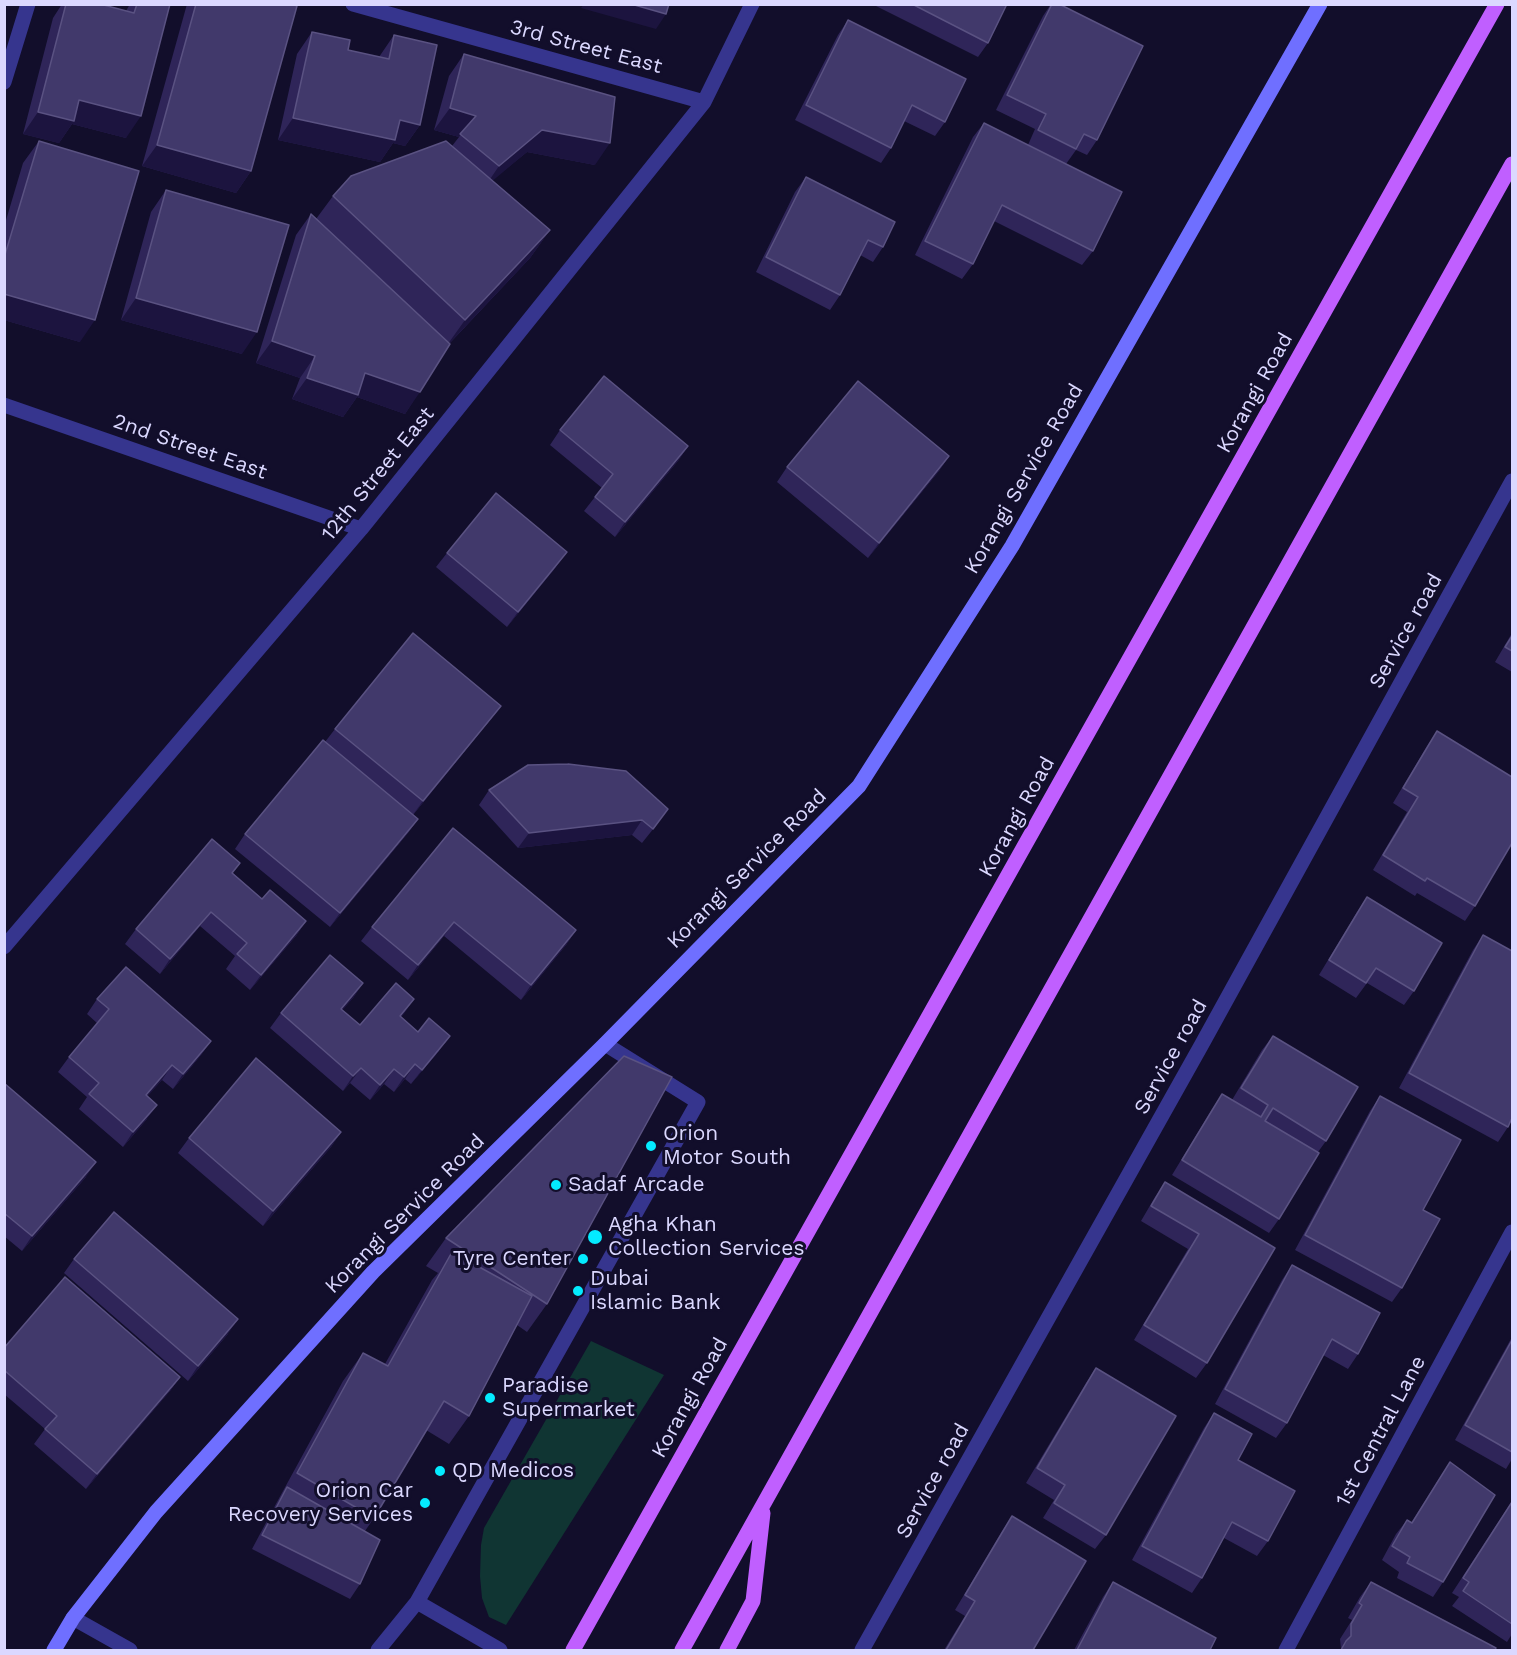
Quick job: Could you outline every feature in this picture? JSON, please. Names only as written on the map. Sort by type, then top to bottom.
[{"type":"main road","name":"Korangi Road","points":[[573,1650],[1497,4]]},
{"type":"main road","points":[[682,1650],[1512,164]]},
{"type":"main road","points":[[727,1650],[753,1600],[764,1504]]},
{"type":"street","points":[[4,82],[28,4]]},
{"type":"street","name":"3rd Street East","points":[[353,4],[704,102]]},
{"type":"street","name":"12th Street East","points":[[4,947],[361,529],[704,102],[752,4]]},
{"type":"street","name":"Korangi Service Road","points":[[54,1650],[73,1618],[114,1569],[156,1512],[373,1272],[605,1044],[859,786],[1012,546],[1320,4]]},
{"type":"street","name":"2nd Street East","points":[[4,405],[361,529]]},
{"type":"street","name":"Service road","points":[[862,1650],[1208,1034],[1512,481]]},
{"type":"street","points":[[378,1650],[417,1602],[698,1102],[605,1044]]},
{"type":"street","name":"1st Central Lane","points":[[1286,1650],[1512,1232]]},
{"type":"street","points":[[417,1602],[500,1650]]},
{"type":"street","points":[[73,1618],[130,1650]]},
{"type":"green space","points":[[591,1341],[664,1375],[506,1625],[489,1617],[482,1598],[480,1576],[484,1528]]},
{"type":"building","points":[[66,4],[100,4],[134,13],[137,4],[170,4],[141,116],[79,100],[74,121],[38,112]]},
{"type":"building","points":[[196,4],[292,4],[297,6],[251,171],[157,145]]},
{"type":"building","points":[[631,4],[669,4],[666,14]]},
{"type":"building","points":[[912,4],[1007,4],[988,43]]},
{"type":"building","points":[[1052,4],[1059,4],[1143,46],[1097,140],[1084,134],[1076,149],[1038,130],[1046,114],[1007,95]]},
{"type":"building","points":[[848,20],[966,79],[945,122],[912,105],[891,148],[806,105]]},
{"type":"building","points":[[312,32],[350,40],[348,50],[389,59],[394,35],[437,45],[420,125],[400,120],[395,140],[293,118]]},
{"type":"building","points":[[464,54],[615,97],[610,143],[542,130],[499,166],[460,134],[476,116],[450,108]]},
{"type":"building","points":[[984,123],[1122,192],[1093,251],[1002,205],[973,264],[925,241]]},
{"type":"building","points":[[39,141],[139,171],[95,320],[4,294],[4,258]]},
{"type":"building","points":[[446,141],[550,230],[465,320],[333,196],[351,176]]},
{"type":"building","points":[[806,177],[895,222],[883,247],[868,240],[840,295],[766,257]]},
{"type":"building","points":[[166,190],[289,225],[257,332],[136,298]]},
{"type":"building","points":[[311,214],[450,344],[420,392],[365,373],[358,395],[307,378],[315,356],[272,341]]},
{"type":"building","points":[[604,376],[688,446],[625,522],[595,497],[613,474],[560,430]]},
{"type":"building","points":[[858,381],[949,456],[879,543],[787,467]]},
{"type":"building","points":[[496,493],[567,552],[518,612],[447,553]]},
{"type":"building","points":[[413,633],[501,706],[423,801],[335,729]]},
{"type":"building","points":[[1512,636],[1512,651],[1505,647]]},
{"type":"building","points":[[1437,731],[1512,777],[1512,843],[1475,906],[1427,878],[1425,881],[1383,855],[1418,797],[1403,788]]},
{"type":"building","points":[[323,740],[418,819],[340,913],[245,834]]},
{"type":"building","points":[[568,764],[626,771],[668,809],[653,829],[642,820],[529,833],[489,790],[528,765]]},
{"type":"building","points":[[453,828],[576,930],[531,985],[454,922],[418,965],[372,927]]},
{"type":"building","points":[[212,839],[240,863],[232,873],[262,899],[270,890],[306,921],[261,975],[237,954],[247,943],[211,912],[170,959],[136,929]]},
{"type":"building","points":[[1367,897],[1442,943],[1414,991],[1376,968],[1366,983],[1329,960]]},
{"type":"building","points":[[1483,935],[1512,951],[1512,1118],[1508,1127],[1409,1073]]},
{"type":"building","points":[[330,955],[363,983],[341,1009],[360,1025],[396,983],[414,999],[400,1016],[418,1032],[429,1018],[450,1036],[422,1070],[415,1064],[404,1077],[394,1069],[380,1085],[361,1068],[353,1076],[281,1013]]},
{"type":"building","points":[[126,967],[211,1041],[183,1074],[172,1065],[146,1095],[157,1105],[133,1132],[89,1094],[99,1083],[69,1057],[109,1009],[97,999]]},
{"type":"building","points":[[1273,1036],[1358,1087],[1326,1141],[1273,1108],[1265,1121],[1319,1153],[1279,1219],[1182,1160],[1222,1094],[1261,1117],[1268,1105],[1241,1088]]},
{"type":"building","name":"Sadaf Arcade","points":[[624,1056],[672,1077],[547,1304],[446,1238]]},
{"type":"building","points":[[256,1058],[341,1132],[273,1211],[189,1138]]},
{"type":"building","points":[[4,1083],[96,1162],[32,1236],[4,1213]]},
{"type":"building","points":[[1380,1096],[1461,1140],[1423,1210],[1440,1219],[1402,1288],[1305,1235]]},
{"type":"building","points":[[1165,1182],[1275,1248],[1207,1363],[1144,1325],[1199,1234],[1151,1206]]},
{"type":"building","points":[[114,1212],[238,1319],[198,1366],[74,1259]]},
{"type":"building","points":[[452,1252],[532,1296],[469,1416],[444,1401],[374,1518],[297,1473],[363,1353],[388,1366]]},
{"type":"building","points":[[1292,1265],[1380,1313],[1358,1354],[1332,1339],[1287,1423],[1225,1389]]},
{"type":"building","points":[[65,1277],[180,1377],[97,1474],[45,1429],[57,1416],[4,1370],[4,1348]]},
{"type":"building","points":[[1512,1340],[1512,1452],[1465,1425]]},
{"type":"building","points":[[1096,1368],[1176,1416],[1106,1535],[1054,1503],[1065,1485],[1037,1468]]},
{"type":"building","points":[[1214,1413],[1252,1434],[1238,1460],[1295,1491],[1268,1541],[1232,1522],[1202,1578],[1142,1546]]},
{"type":"building","points":[[1450,1462],[1495,1495],[1443,1582],[1407,1563],[1410,1557],[1392,1546],[1407,1520],[1412,1523]]},
{"type":"building","points":[[287,1487],[380,1540],[360,1584],[262,1535]]},
{"type":"building","points":[[1512,1502],[1512,1624],[1463,1591],[1469,1582],[1463,1578]]},
{"type":"building","points":[[1012,1516],[1086,1561],[1033,1650],[946,1650],[975,1601],[965,1595]]},
{"type":"building","points":[[1113,1582],[1216,1638],[1210,1650],[1077,1650]]},
{"type":"building","points":[[1371,1582],[1496,1648],[1495,1650],[1341,1650],[1351,1636],[1351,1624],[1362,1605],[1359,1603]]},
{"type":"place","name":"Orion Motor South","points":[[651,1146]]},
{"type":"place","name":"Sadaf Arcade","points":[[556,1185]]},
{"type":"place","name":"Agha Khan Collection Services","points":[[595,1237]]},
{"type":"place","name":"Tyre Center","points":[[583,1259]]},
{"type":"place","name":"Dubai Islamic Bank","points":[[578,1291]]},
{"type":"place","name":"Paradise Supermarket","points":[[490,1398]]},
{"type":"place","name":"QD Medicos","points":[[440,1471]]},
{"type":"place","name":"Orion Car Recovery Services","points":[[425,1503]]}]
